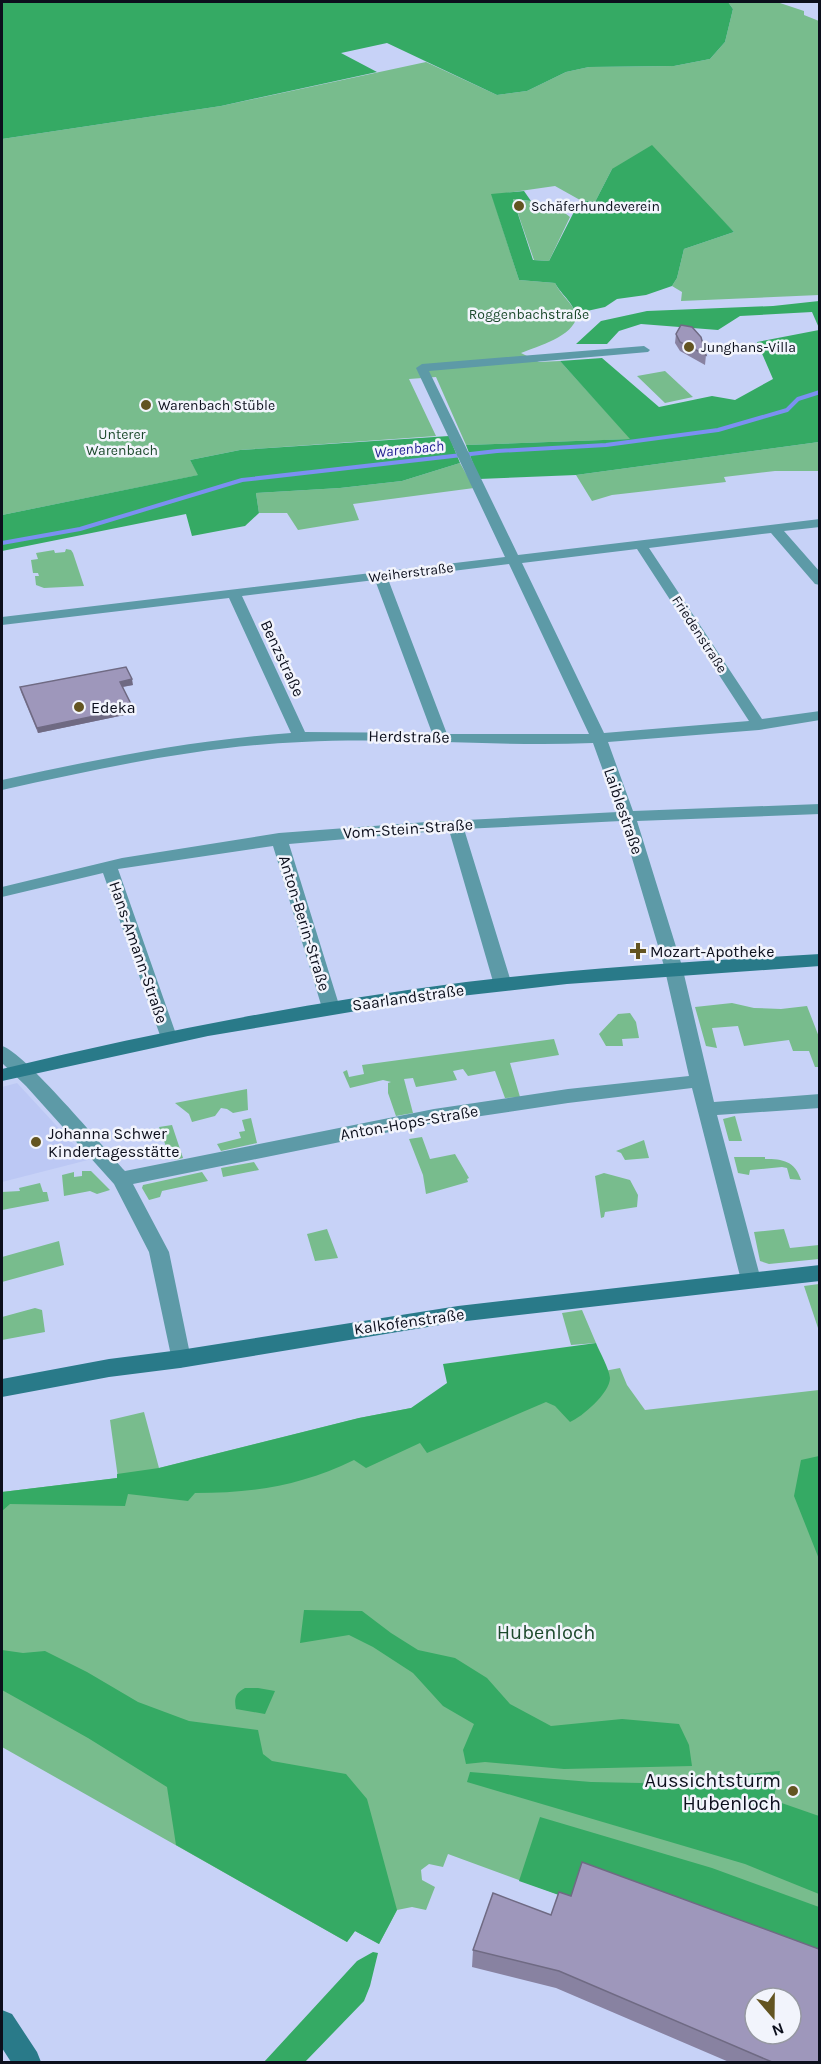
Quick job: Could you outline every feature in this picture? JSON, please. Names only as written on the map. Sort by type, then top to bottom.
[{"type":"street","name":"Laiblestraße","points":[[644,350],[422,368],[598,739],[627,815],[674,969],[699,1081],[751,1280]]},
{"type":"street","name":"Weiherstraße","points":[[2,621],[819,523]]},
{"type":"street","points":[[775,529],[819,580]]},
{"type":"street","name":"Friedenstraße","points":[[640,544],[759,725]]},
{"type":"street","points":[[380,576],[441,737]]},
{"type":"street","name":"Benzstraße","points":[[234,594],[300,737]]},
{"type":"street","name":"Herdstraße","points":[[2,785],[161,752],[217,744],[300,737],[441,737],[533,741],[598,739],[759,725],[819,715]]},
{"type":"street","name":"Vom-Stein-Straße","points":[[2,892],[109,867],[279,838],[627,815],[819,809]]},
{"type":"street","points":[[455,825],[503,985]]},
{"type":"street","name":"Anton-Berin-Straße","points":[[279,838],[331,1008]]},
{"type":"street","name":"Hans-Amann-Straße","points":[[109,867],[168,1037]]},
{"type":"street","name":"Saarlandstraße","points":[[2,1075],[168,1037],[331,1008],[503,985],[674,969],[819,960]]},
{"type":"street","points":[[2,1052],[13,1066],[22,1070],[121,1179],[159,1252],[180,1359]]},
{"type":"street","name":"Anton-Hops-Straße","points":[[121,1179],[434,1116],[568,1096],[699,1081]]},
{"type":"street","points":[[707,1109],[819,1101]]},
{"type":"street","name":"Kalkofenstraße","points":[[2,1388],[109,1368],[180,1359],[458,1314],[819,1273]]},
{"type":"street","points":[[2,2024],[27,2062]]},
{"type":"shaded area","name":"Johanna Schwer Kindertagesstätte","points":[[17,1083],[88,1160],[2,1182],[2,1087]]},
{"type":"green space","points":[[2,2],[728,2],[733,9],[725,42],[710,59],[674,66],[589,67],[566,72],[527,91],[497,95],[387,43],[341,53],[377,72],[221,106],[2,139]]},
{"type":"green space","points":[[728,2],[777,2],[804,11],[804,15],[819,21],[819,295],[681,301],[682,292],[672,286],[677,278],[684,249],[734,232],[712,210],[612,169],[595,202],[580,200],[555,186],[492,195],[519,280],[555,283],[577,316],[569,330],[562,335],[521,353],[539,362],[560,361],[631,439],[466,445],[436,377],[409,379],[436,436],[240,450],[190,460],[199,475],[2,515],[2,139],[221,106],[426,62],[497,95],[527,91],[566,72],[589,67],[674,66],[710,59],[725,42],[733,9]]},
{"type":"green space","points":[[652,145],[734,232],[684,249],[677,278],[672,286],[646,295],[617,299],[605,307],[587,311],[583,320],[576,321],[575,311],[555,283],[519,280],[491,194],[524,191],[531,201],[513,199],[533,260],[549,261],[580,200],[595,202],[612,169]]},
{"type":"green space","points":[[513,199],[553,204],[570,217],[549,261],[534,260]]},
{"type":"green space","points":[[819,301],[819,328],[812,312],[740,316],[718,330],[641,324],[619,331],[607,344],[576,344],[601,321],[647,311],[773,306]]},
{"type":"green space","points":[[819,330],[819,442],[576,475],[479,479],[466,445],[630,439],[560,361],[602,358],[659,407],[712,396],[735,400],[773,379],[757,342]]},
{"type":"green space","points":[[665,371],[693,397],[665,403],[637,376]]},
{"type":"green space","points":[[449,436],[460,463],[402,481],[340,488],[256,493],[259,513],[245,526],[192,536],[186,514],[2,551],[2,515],[198,475],[190,460],[240,450]]},
{"type":"green space","points":[[819,442],[819,471],[775,471],[724,477],[726,482],[612,495],[592,501],[576,475]]},
{"type":"green space","points":[[460,463],[474,488],[353,504],[359,520],[298,530],[287,513],[259,513],[256,493],[340,488],[402,481]]},
{"type":"green space","points":[[66,549],[73,553],[84,586],[44,588],[36,585],[35,576],[39,576],[38,573],[33,573],[31,560],[38,559],[36,553],[54,550],[55,553],[65,552]]},
{"type":"green space","points":[[732,1003],[754,1008],[781,1009],[807,1006],[819,1037],[819,1067],[815,1067],[809,1051],[793,1051],[789,1040],[744,1046],[738,1026],[712,1028],[717,1048],[706,1046],[695,1007]]},
{"type":"green space","points":[[630,1013],[636,1022],[639,1038],[622,1039],[623,1046],[606,1046],[599,1034],[618,1014]]},
{"type":"green space","points":[[554,1039],[559,1055],[510,1063],[520,1097],[505,1098],[495,1071],[468,1076],[463,1069],[453,1071],[457,1080],[416,1087],[413,1078],[404,1079],[413,1113],[396,1116],[388,1093],[388,1083],[391,1082],[383,1080],[350,1088],[343,1072],[347,1070],[349,1077],[364,1074],[362,1065]]},
{"type":"green space","points":[[247,1089],[248,1110],[233,1113],[221,1108],[215,1116],[192,1122],[189,1114],[175,1103]]},
{"type":"green space","points":[[735,1116],[742,1141],[729,1141],[723,1119]]},
{"type":"green space","points":[[251,1118],[257,1143],[221,1151],[217,1144],[241,1138],[239,1132],[245,1131],[242,1120]]},
{"type":"green space","points":[[172,1125],[183,1158],[175,1160],[169,1155],[159,1127]]},
{"type":"green space","points":[[422,1137],[430,1159],[455,1154],[469,1178],[468,1182],[426,1194],[423,1175],[409,1139]]},
{"type":"green space","points":[[644,1140],[649,1158],[625,1160],[621,1153],[616,1151]]},
{"type":"green space","points":[[734,1157],[765,1157],[765,1159],[788,1162],[801,1180],[790,1179],[787,1168],[782,1167],[750,1170],[749,1175],[738,1173]]},
{"type":"green space","points":[[254,1162],[259,1170],[223,1177],[221,1168]]},
{"type":"green space","points":[[82,1171],[91,1171],[110,1190],[97,1194],[90,1191],[64,1196],[62,1175],[74,1172],[74,1177],[82,1176]]},
{"type":"green space","points":[[202,1172],[208,1181],[162,1191],[160,1197],[149,1200],[142,1188],[143,1185]]},
{"type":"green space","points":[[604,1173],[630,1180],[638,1195],[637,1207],[605,1212],[604,1217],[601,1218],[595,1176]]},
{"type":"green space","points":[[40,1183],[43,1192],[47,1192],[49,1201],[2,1210],[2,1192],[20,1191],[19,1188]]},
{"type":"green space","points":[[327,1229],[338,1258],[315,1261],[307,1234]]},
{"type":"green space","points":[[784,1229],[790,1248],[819,1245],[819,1259],[769,1264],[760,1261],[754,1232]]},
{"type":"green space","points":[[59,1241],[64,1265],[2,1282],[2,1257]]},
{"type":"green space","points":[[820,1284],[819,1331],[804,1286]]},
{"type":"green space","points":[[35,1308],[42,1310],[45,1332],[2,1340],[2,1317]]},
{"type":"green space","points":[[582,1310],[596,1343],[571,1345],[562,1313]]},
{"type":"green space","points":[[596,1343],[608,1370],[609,1384],[594,1404],[570,1422],[555,1406],[546,1402],[427,1453],[420,1443],[366,1468],[354,1460],[296,1482],[237,1492],[195,1493],[188,1501],[128,1494],[125,1506],[10,1504],[2,1511],[2,1492],[117,1478],[117,1474],[159,1468],[359,1418],[411,1408],[447,1383],[443,1364]]},
{"type":"green space","name":"Hubenloch","points":[[620,1368],[627,1385],[645,1410],[819,1390],[819,1969],[573,1900],[448,1854],[443,1867],[429,1864],[421,1870],[422,1880],[435,1887],[426,1910],[412,1907],[397,1910],[379,1944],[355,1931],[347,1942],[2,1747],[2,1492],[118,1478],[110,1420],[144,1412],[159,1468],[359,1418]]},
{"type":"green space","points":[[820,1456],[819,1559],[794,1496],[801,1460]]},
{"type":"green space","points":[[304,1610],[362,1611],[418,1650],[455,1658],[487,1678],[510,1704],[551,1726],[622,1719],[679,1724],[689,1745],[692,1766],[564,1769],[485,1762],[466,1764],[463,1750],[474,1724],[443,1706],[413,1673],[373,1647],[349,1635],[300,1643]]},
{"type":"green space","points":[[2,1650],[23,1653],[45,1651],[138,1702],[189,1721],[258,1730],[263,1754],[272,1761],[346,1774],[367,1799],[397,1910],[379,1944],[355,1931],[347,1942],[176,1845],[167,1787],[88,1738],[2,1690]]},
{"type":"green space","points":[[245,1688],[275,1691],[265,1714],[236,1709],[236,1697]]},
{"type":"green space","points":[[780,1771],[773,1800],[819,1816],[819,1894],[745,1864],[467,1782],[470,1772],[591,1782],[641,1783]]},
{"type":"green space","points":[[540,1817],[712,1868],[819,1907],[819,1969],[573,1900],[519,1881]]},
{"type":"green space","points":[[373,1952],[378,1953],[364,2001],[305,2062],[264,2062],[357,1961]]},
{"type":"building","points":[[681,325],[692,327],[701,337],[706,355],[680,342],[676,334]]},
{"type":"building","name":"Edeka","points":[[126,667],[132,679],[120,682],[133,708],[37,728],[20,687]]},
{"type":"building","points":[[582,1862],[819,1949],[819,2062],[772,2062],[559,1971],[473,1950],[493,1893],[551,1915],[559,1892],[571,1896]]},
{"type":"waterway","name":"Warenbach","points":[[2,543],[80,529],[242,480],[497,451],[606,445],[718,430],[787,410],[798,399],[820,392]]},
{"type":"place","name":"Schäferhundeverein","points":[[519,206]]},
{"type":"place","name":"Junghans-Villa","points":[[689,347]]},
{"type":"place","name":"Warenbach Stüble","points":[[146,405]]},
{"type":"place","name":"Edeka","points":[[79,707]]},
{"type":"place","name":"Mozart-Apotheke","points":[[638,951]]},
{"type":"place","name":"Johanna Schwer Kindertagesstätte","points":[[36,1142]]},
{"type":"place","name":"Aussichtsturm Hubenloch","points":[[793,1791]]},
{"type":"park label","name":"Roggenbachstraße","points":[[529,314]]},
{"type":"park label","name":"Unterer Warenbach","points":[[122,442]]}]
